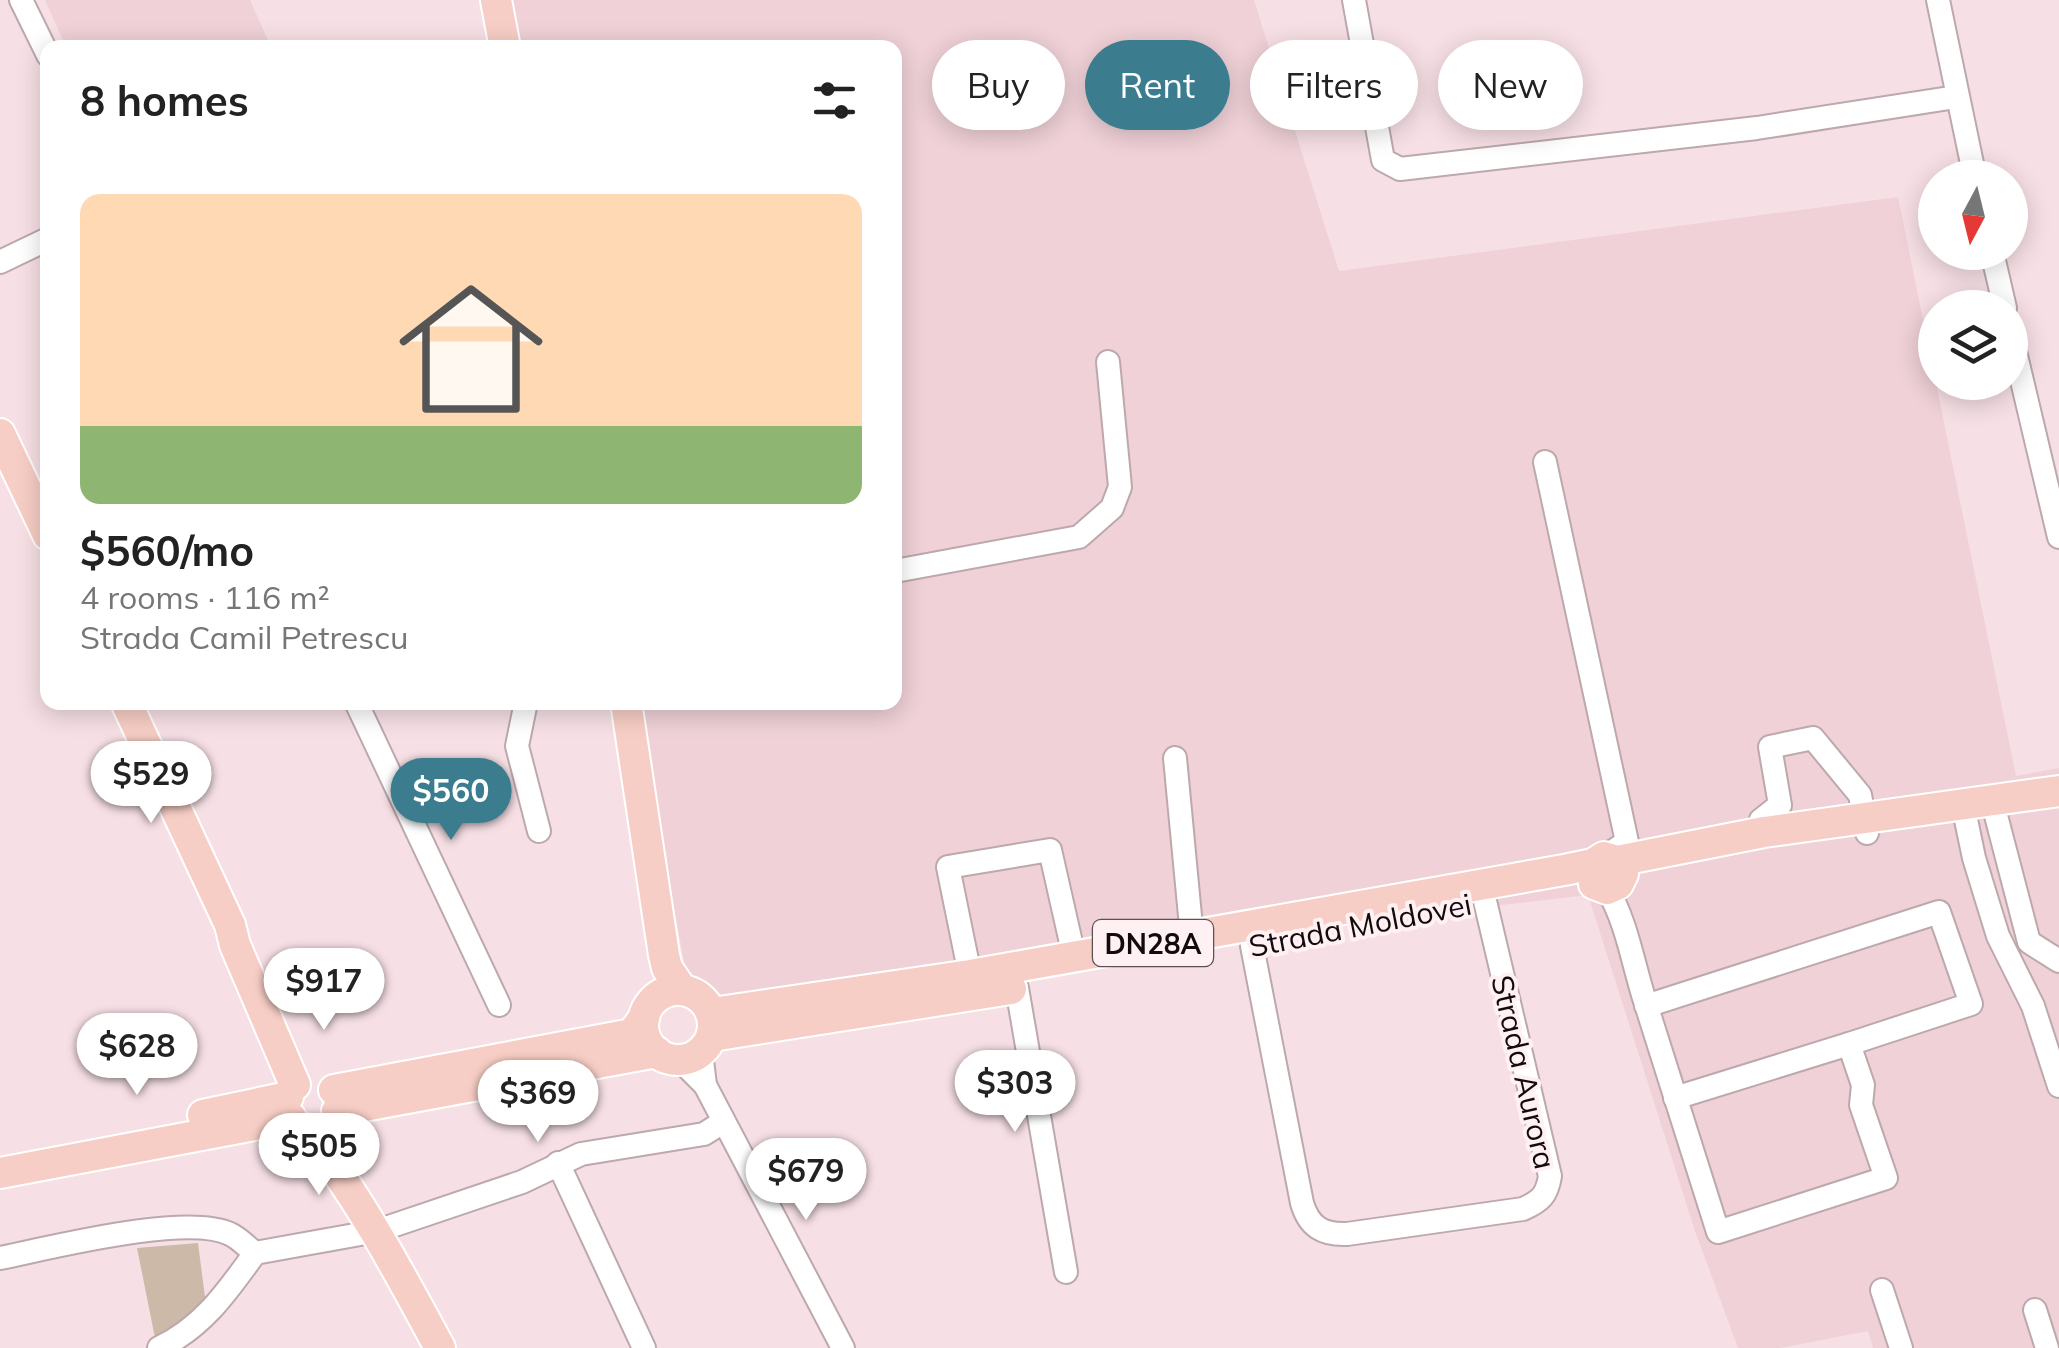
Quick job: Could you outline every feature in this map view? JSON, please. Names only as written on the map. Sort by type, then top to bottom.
[{"type":"main road","points":[[496,0],[504,40]]},
{"type":"main road","points":[[0,434],[40,519]]},
{"type":"main road","points":[[130,710],[230,925],[235,945],[312,1103],[337,1168],[378,1231],[440,1348]]},
{"type":"main road","points":[[627,710],[663,993],[646,1036],[692,1043],[699,996],[663,993]]},
{"type":"main road","name":"Strada Moldovei","points":[[692,1043],[970,975],[1192,936],[1611,873],[1764,832],[1865,824],[1992,807],[2059,791]]},
{"type":"main road","name":"Strada Moldovei","points":[[0,1157],[1017,988],[1485,901],[1865,824],[1992,807]]},
{"type":"main road","name":"Strada Moldovei","points":[[0,1173],[632,1034],[663,993]]},
{"type":"street","points":[[22,0],[41,40]]},
{"type":"street","points":[[1354,0],[1383,160],[1400,169],[1757,128],[1956,98]]},
{"type":"street","points":[[1938,0],[1971,160]]},
{"type":"street","points":[[0,262],[40,244]]},
{"type":"street","points":[[902,570],[1079,537],[1112,508],[1120,487],[1108,362]]},
{"type":"street","points":[[2026,400],[2059,538]]},
{"type":"street","points":[[1546,462],[1611,873],[1646,1006],[1718,1232],[1886,1178],[1861,1105],[1863,1085],[1849,1044]]},
{"type":"street","points":[[360,710],[500,1005]]},
{"type":"street","points":[[524,710],[517,746],[540,831]]},
{"type":"street","points":[[1764,832],[1762,820],[1780,805],[1770,747],[1814,738],[1860,795],[1865,824]]},
{"type":"street","points":[[1175,758],[1192,936]]},
{"type":"street","points":[[1992,807],[2029,942],[2059,961]]},
{"type":"street","points":[[1992,807],[1974,858],[1998,936],[2033,1006],[2059,1086]]},
{"type":"street","points":[[970,975],[948,867],[1050,850],[1074,956]]},
{"type":"street","name":"Strada Aurora","points":[[1252,946],[1302,1203],[1316,1229],[1348,1234],[1523,1209],[1539,1202],[1548,1191],[1550,1176],[1485,901]]},
{"type":"street","points":[[1646,1006],[1939,912],[1971,1004],[1675,1098]]},
{"type":"street","points":[[1017,988],[1066,1272]]},
{"type":"street","points":[[692,1043],[705,1085],[723,1122],[843,1348]]},
{"type":"street","points":[[159,1348],[182,1338],[203,1320],[255,1253],[378,1231],[522,1182],[580,1154],[704,1134],[723,1122]]},
{"type":"street","points":[[558,1163],[644,1348]]},
{"type":"street","points":[[0,1258],[134,1231],[205,1228],[230,1234],[255,1253]]},
{"type":"street","points":[[1882,1290],[1901,1348]]},
{"type":"street","points":[[2035,1310],[2047,1348]]},
{"type":"shaded area","points":[[45,0],[250,0],[268,40],[63,40]]},
{"type":"shaded area","points":[[509,0],[1254,0],[1267,40],[1250,40],[1250,130],[1295,130],[1339,271],[1898,197],[1918,295],[1918,400],[1939,400],[2016,776],[2059,768],[2059,1348],[1873,1348],[1868,1331],[1780,1348],[1738,1348],[1695,1231],[1588,895],[1260,933],[762,1024],[699,997],[694,1014],[636,710],[902,710],[902,40],[517,40]]},
{"type":"shaded area","points":[[198,1243],[206,1305],[156,1343],[137,1248]]}]
